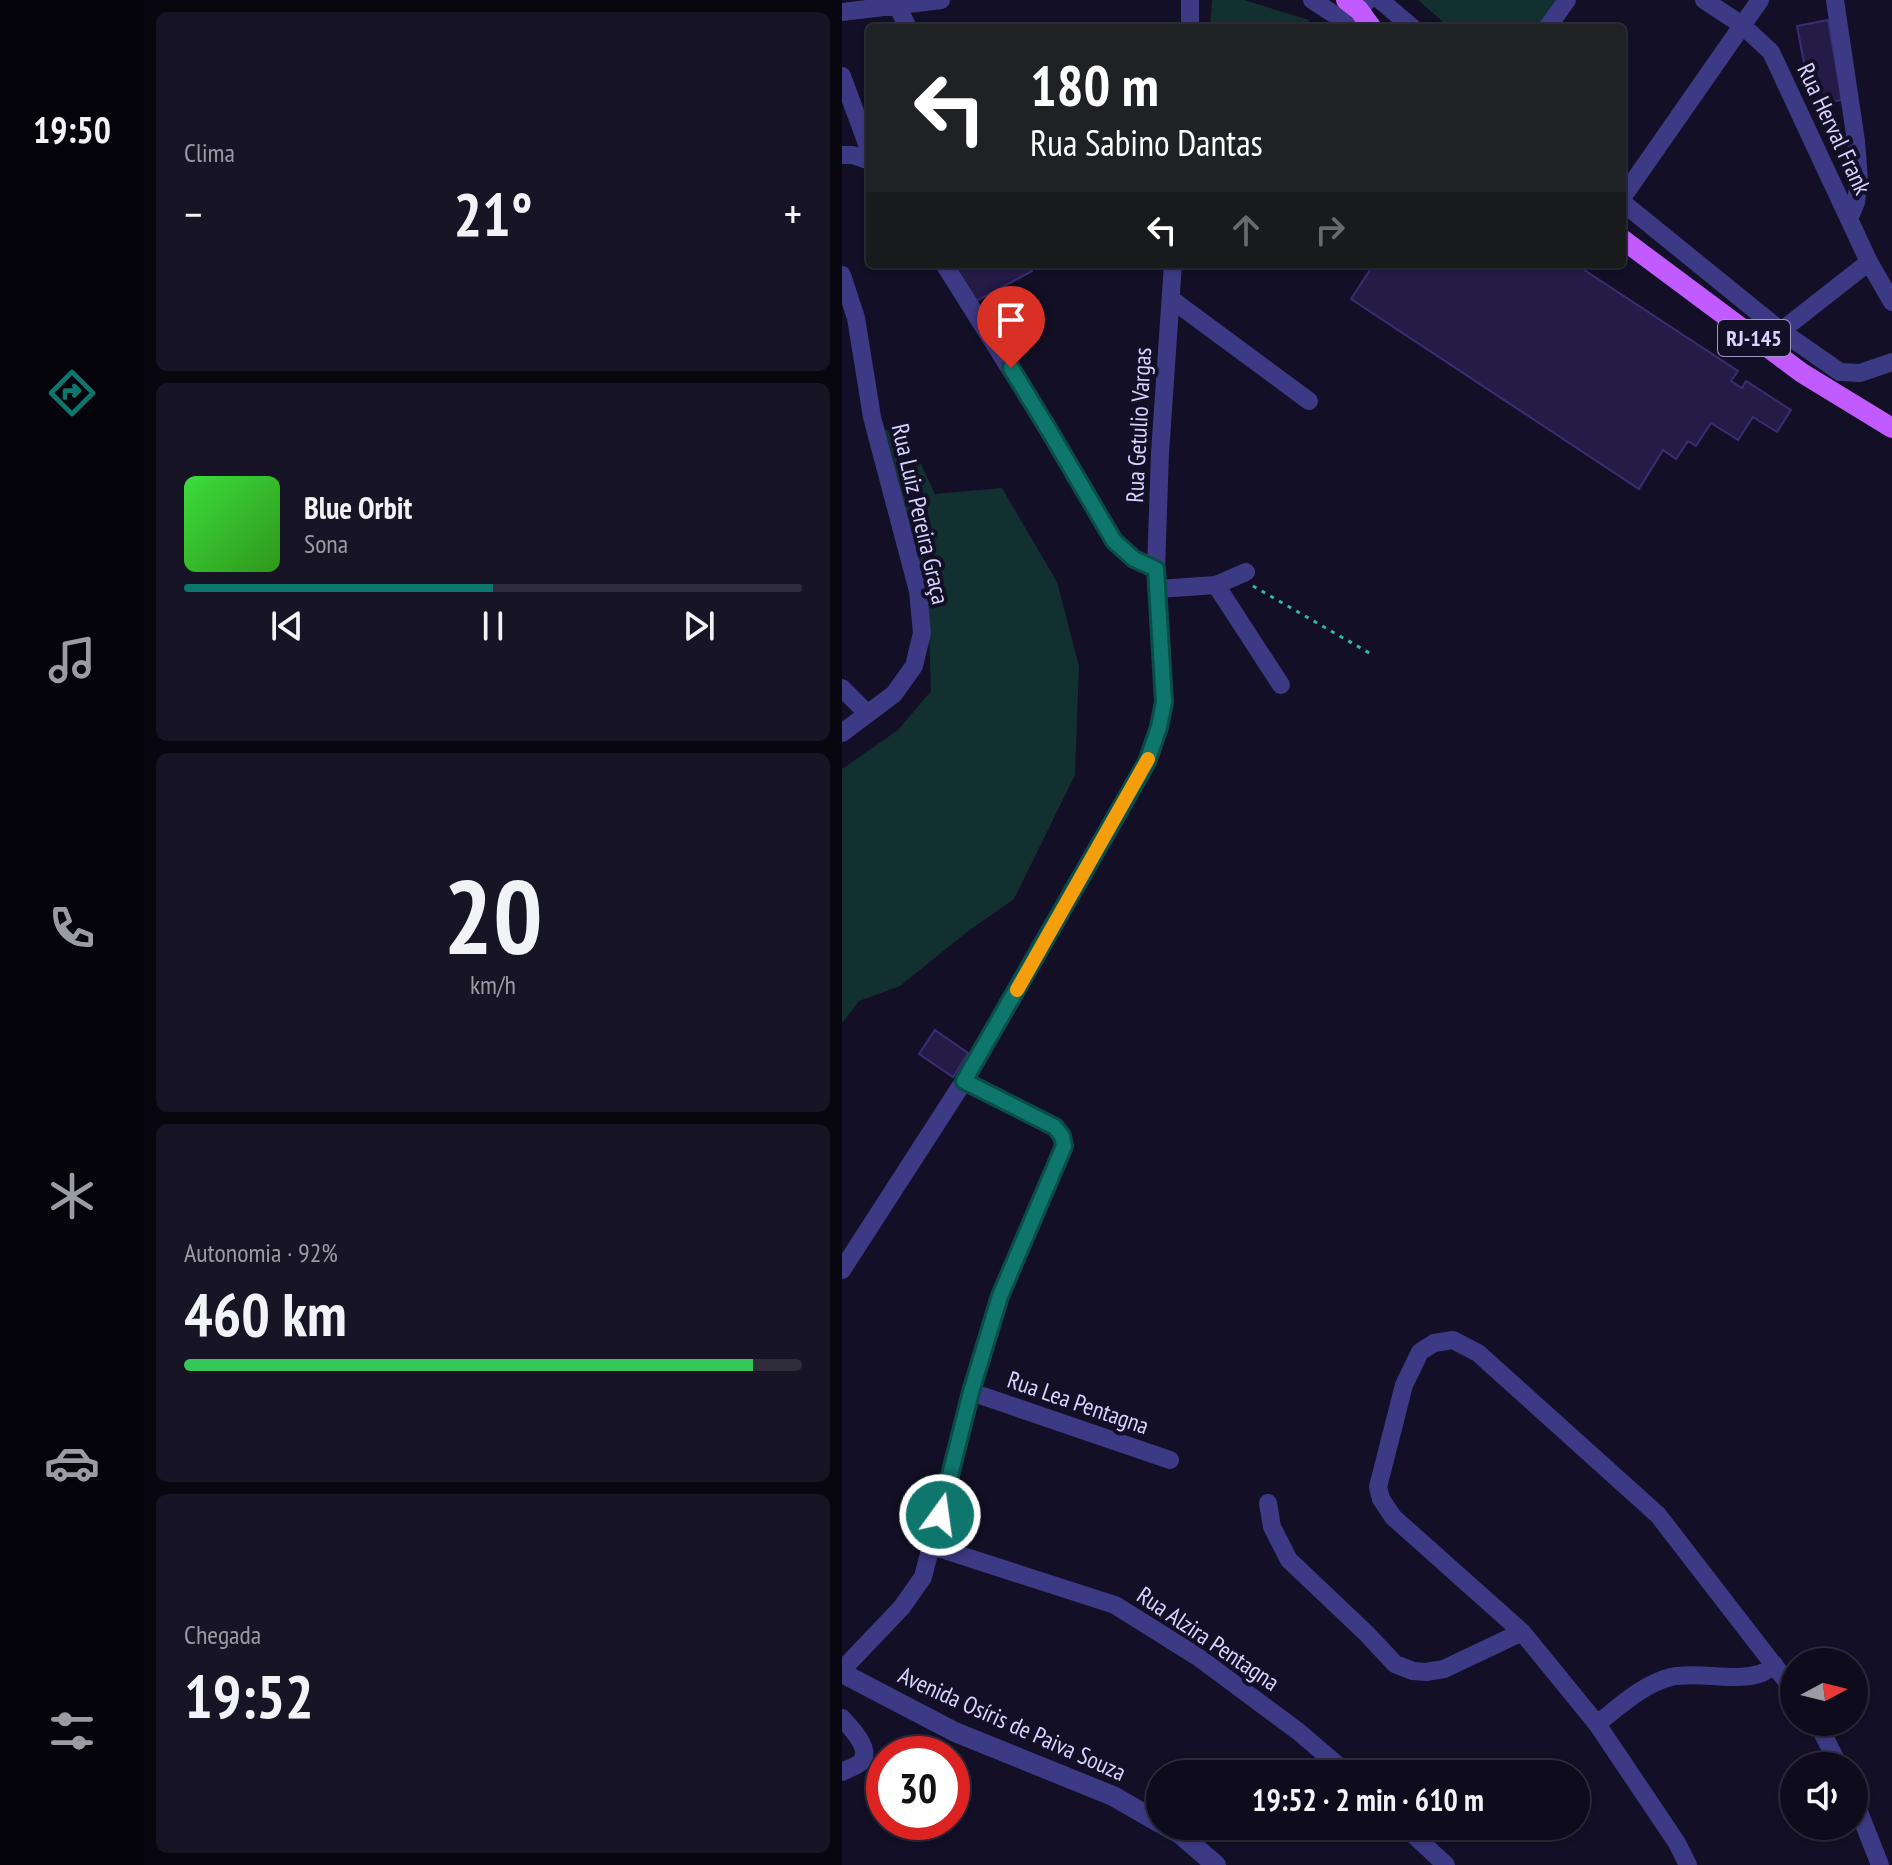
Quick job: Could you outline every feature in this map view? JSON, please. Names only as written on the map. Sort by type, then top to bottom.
[{"type":"main road","points":[[1358,3],[1370,24]]},
{"type":"main road","name":"RJ-145","points":[[1626,242],[1802,373],[1892,428]]},
{"type":"street","points":[[842,12],[941,0]]},
{"type":"street","points":[[1190,0],[1190,24]]},
{"type":"street","points":[[1312,0],[1335,15],[1348,17],[1358,3]]},
{"type":"street","points":[[1380,0],[1408,24]]},
{"type":"street","points":[[1550,24],[1567,0]]},
{"type":"street","name":"Rua Herval Frank","points":[[1704,0],[1742,25],[1771,52],[1869,262],[1892,302]]},
{"type":"street","points":[[1626,194],[1760,0]]},
{"type":"street","points":[[1835,0],[1859,180],[1856,202],[1849,219]]},
{"type":"street","points":[[897,5],[906,24]]},
{"type":"street","points":[[842,76],[866,141]]},
{"type":"street","points":[[842,155],[866,160]]},
{"type":"street","points":[[1626,203],[1781,331],[1840,372],[1860,373],[1892,362]]},
{"type":"street","points":[[1781,331],[1869,262]]},
{"type":"street","points":[[947,268],[1024,388],[1114,541],[1134,559],[1156,569]]},
{"type":"street","name":"Rua Getulio Vargas","points":[[842,1270],[964,1081],[1147,762],[1159,727],[1164,702],[1156,569],[1160,453],[1173,268]]},
{"type":"street","name":"Rua Luiz Pereira Graça","points":[[842,275],[856,318],[872,417],[918,591],[922,633],[914,666],[894,694],[842,733]]},
{"type":"street","points":[[1171,299],[1309,401]]},
{"type":"street","points":[[1158,589],[1216,585],[1241,574]]},
{"type":"street","points":[[1216,585],[1281,685]]},
{"type":"street","points":[[842,688],[868,714]]},
{"type":"street","points":[[842,1672],[902,1607],[923,1577],[971,1392],[1000,1296],[1064,1146],[1062,1136],[1055,1127],[964,1081]]},
{"type":"street","points":[[1688,1865],[1677,1843],[1597,1724],[1522,1632],[1413,1536],[1393,1517],[1381,1499],[1378,1487],[1404,1385],[1420,1352],[1434,1343],[1453,1340],[1478,1353],[1658,1515],[1780,1672]]},
{"type":"street","name":"Rua Lea Pentagna","points":[[971,1392],[1170,1460]]},
{"type":"street","points":[[1268,1503],[1272,1527],[1289,1560],[1395,1664],[1413,1671],[1444,1669],[1522,1632]]},
{"type":"street","name":"Rua Alzira Pentagna","points":[[932,1546],[1115,1605],[1198,1657],[1332,1760]]},
{"type":"street","points":[[1597,1724],[1658,1681],[1675,1676],[1706,1674],[1736,1677],[1762,1674],[1774,1664]]},
{"type":"street","name":"Avenida Osíris de Paiva Souza","points":[[842,1672],[955,1732],[1113,1796],[1146,1815]]},
{"type":"street","points":[[842,1718],[859,1740],[864,1757],[861,1762],[842,1772]]},
{"type":"street","points":[[1868,1835],[1880,1865]]},
{"type":"street","points":[[1187,1840],[1216,1865]]},
{"type":"street","points":[[1419,1840],[1446,1865]]},
{"type":"path","points":[[1241,574],[1371,654]]},
{"type":"green space","points":[[1212,0],[1244,0],[1309,20],[1308,24],[1210,24]]},
{"type":"green space","points":[[1418,0],[1564,0],[1548,24],[1445,24]]},
{"type":"green space","points":[[882,430],[900,430],[908,466],[921,464],[935,494],[1002,488],[1057,582],[1079,666],[1075,775],[1014,899],[900,986],[859,1001],[842,1023],[842,769],[898,730],[931,691],[928,601]]},
{"type":"building","points":[[1828,20],[1842,100],[1812,105],[1797,26]]},
{"type":"building","points":[[1030,268],[1032,271],[969,305],[948,270]]},
{"type":"building","points":[[1371,268],[1581,268],[1738,371],[1731,381],[1742,388],[1746,381],[1791,410],[1777,432],[1753,417],[1738,440],[1711,423],[1696,446],[1688,441],[1676,459],[1663,450],[1639,489],[1351,299]]},
{"type":"building","points":[[935,1030],[968,1053],[953,1077],[919,1054]]},
{"type":"slow traffic","points":[[1017,990],[1148,759]]},
{"type":"route","points":[[940,1515],[971,1392],[1000,1296],[1064,1146],[1062,1136],[1055,1127],[964,1081],[1147,762],[1164,702],[1156,569],[1134,559],[1114,541],[1011,368]]}]
